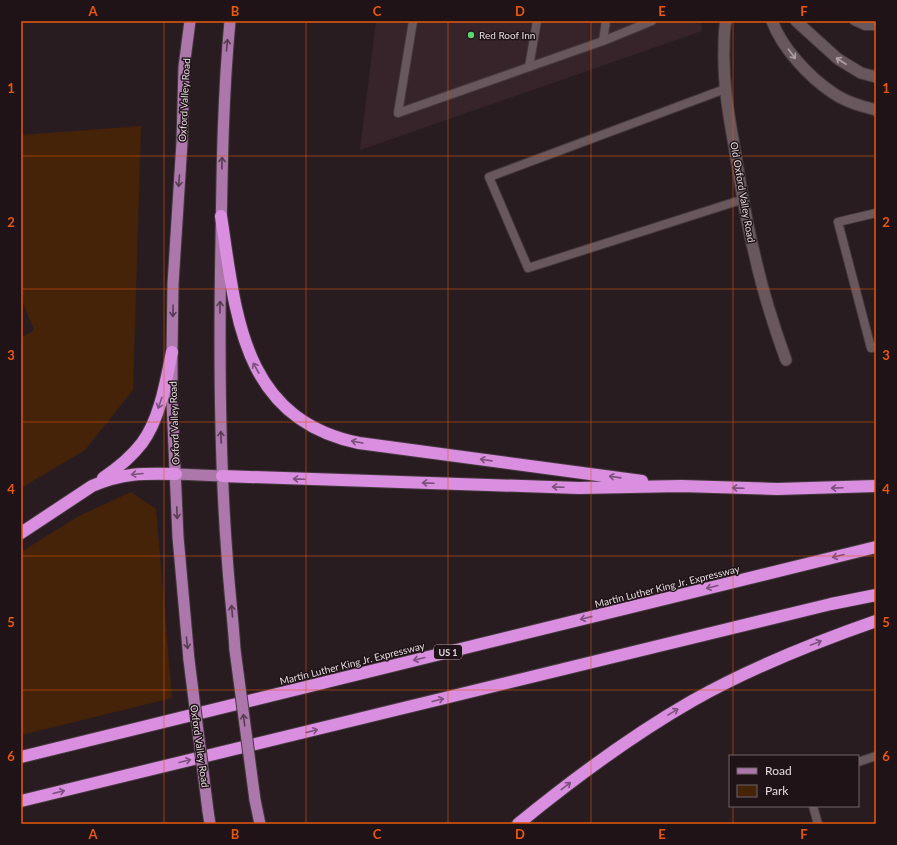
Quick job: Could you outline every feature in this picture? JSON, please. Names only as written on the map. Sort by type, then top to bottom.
[{"type":"highway","points":[[221,216],[234,301],[239,325],[247,348],[259,373],[279,401],[310,426],[332,436],[359,443],[681,486]]},
{"type":"highway","points":[[21,533],[114,471],[129,458],[143,442],[154,421],[162,400],[172,352]]},
{"type":"highway","points":[[92,486],[129,474],[176,474]]},
{"type":"highway","points":[[222,476],[579,488],[681,486],[776,489],[876,486]]},
{"type":"highway","name":"Martin Luther King Jr. Expressway","points":[[21,757],[876,547]]},
{"type":"highway","points":[[21,801],[876,594]]},
{"type":"highway","points":[[518,824],[611,753],[651,726],[693,701],[736,678],[780,658],[822,640],[876,621]]},
{"type":"main road","name":"Oxford Valley Road","points":[[190,21],[184,67],[182,142],[173,276],[172,402],[178,545],[188,660],[210,824]]},
{"type":"main road","points":[[230,21],[225,69],[221,216],[219,352],[222,476],[226,555],[236,650],[260,824]]},
{"type":"main road","points":[[176,474],[222,476]]},
{"type":"street","name":"Old Oxford Valley Road","points":[[726,21],[724,28],[725,89],[753,252],[773,323],[786,360]]},
{"type":"street","points":[[772,21],[775,29],[793,56],[811,76],[833,94],[851,103],[876,110]]},
{"type":"street","points":[[796,21],[838,60],[861,73],[876,77]]},
{"type":"lane","points":[[413,21],[398,113],[603,41],[652,21]]},
{"type":"lane","points":[[529,67],[537,21]]},
{"type":"lane","points":[[603,41],[606,21]]},
{"type":"lane","points":[[854,21],[865,26],[876,26]]},
{"type":"lane","points":[[725,89],[489,176],[528,268],[744,199]]},
{"type":"lane","points":[[876,213],[838,222],[871,348],[876,347]]},
{"type":"lane","points":[[859,762],[876,756]]},
{"type":"lane","points":[[813,807],[818,824]]},
{"type":"shaded area","points":[[376,21],[701,21],[702,31],[360,150]]},
{"type":"green space","points":[[141,126],[133,390],[85,450],[21,488],[21,338],[34,330],[21,298],[21,135]]},
{"type":"green space","points":[[131,492],[156,509],[172,698],[21,735],[21,552],[79,516]]},
{"type":"place","name":"Red Roof Inn","points":[[471,35]]}]
